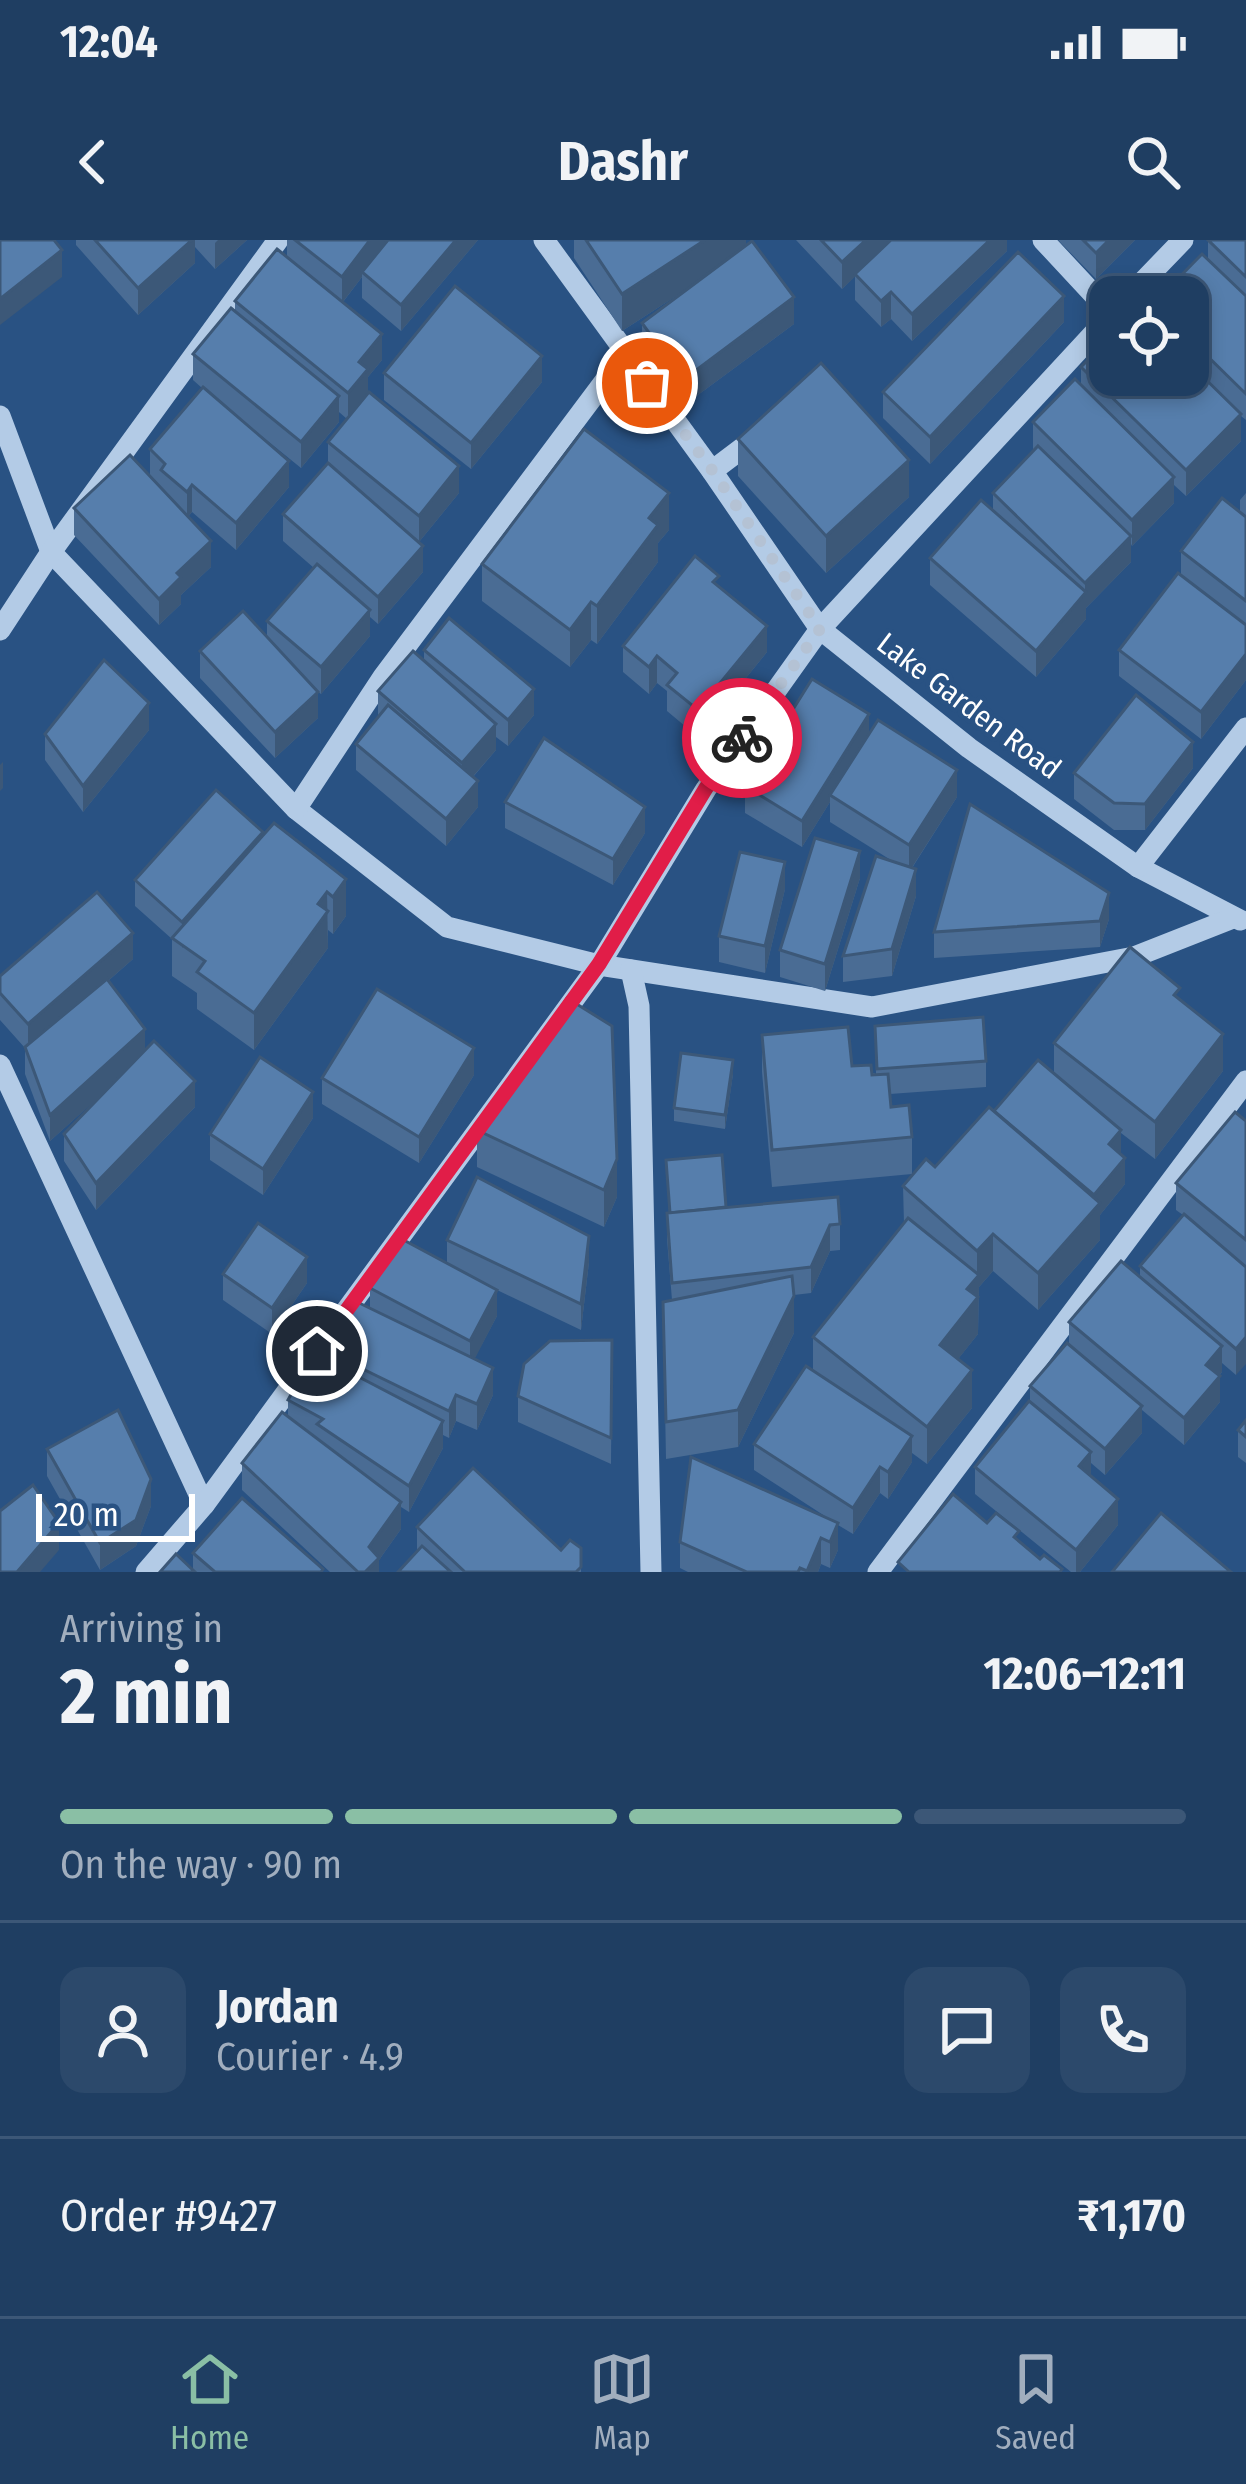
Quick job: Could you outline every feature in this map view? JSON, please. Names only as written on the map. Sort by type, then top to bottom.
[{"type":"street","points":[[0,629],[278,240]]},
{"type":"street","name":"Lake Garden Road","points":[[544,240],[712,470],[820,629],[969,748],[1138,867],[1239,920]]},
{"type":"street","points":[[1043,240],[1089,291]]},
{"type":"street","points":[[1148,276],[1183,240]]},
{"type":"street","points":[[146,1572],[204,1505],[599,964],[706,788],[820,629],[1089,337]]},
{"type":"street","points":[[296,809],[383,677],[625,354]]},
{"type":"street","points":[[0,416],[51,552],[296,809],[447,926],[599,964],[872,1007],[1134,957],[1239,920]]},
{"type":"street","points":[[712,470],[775,423]]},
{"type":"street","points":[[1138,867],[1246,728]]},
{"type":"street","points":[[631,970],[639,1006],[651,1572]]},
{"type":"street","points":[[0,1064],[204,1505]]},
{"type":"street","points":[[878,1572],[1246,1082]]},
{"type":"building","points":[[0,240],[54,240],[62,250],[0,299]]},
{"type":"building","points":[[95,240],[192,240],[138,288]]},
{"type":"building","points":[[295,240],[370,240],[342,277]]},
{"type":"building","points":[[388,240],[456,240],[401,305],[362,272]]},
{"type":"building","points":[[586,240],[705,240],[622,294]]},
{"type":"building","points":[[821,240],[866,240],[842,262]]},
{"type":"building","points":[[891,240],[990,240],[912,314],[891,292],[881,301],[855,274]]},
{"type":"building","points":[[1083,240],[1109,240],[1096,253]]},
{"type":"building","points":[[1208,240],[1246,240],[1246,277]]},
{"type":"building","points":[[752,241],[794,297],[683,380],[642,323]]},
{"type":"building","points":[[277,249],[382,334],[359,362],[368,369],[348,393],[235,301]]},
{"type":"building","points":[[1018,252],[1064,296],[930,437],[883,392]]},
{"type":"building","points":[[1202,254],[1246,296],[1246,394],[1209,358],[1209,276],[1181,276]]},
{"type":"building","points":[[455,286],[542,356],[471,443],[384,373]]},
{"type":"building","points":[[231,308],[339,396],[301,442],[193,354]]},
{"type":"building","points":[[821,363],[909,460],[826,536],[738,439]]},
{"type":"building","points":[[1075,379],[1174,477],[1132,520],[1033,422]]},
{"type":"building","points":[[1209,383],[1241,414],[1186,470],[1111,396],[1209,396]]},
{"type":"building","points":[[203,387],[289,461],[236,523],[192,485],[187,492],[161,470],[165,464],[150,449]]},
{"type":"building","points":[[369,392],[459,466],[419,516],[328,442]]},
{"type":"building","points":[[584,429],[669,493],[649,518],[658,525],[597,606],[591,602],[570,630],[482,564]]},
{"type":"building","points":[[1038,446],[1131,536],[1085,583],[993,493]]},
{"type":"building","points":[[130,455],[211,541],[177,573],[181,577],[159,599],[74,508]]},
{"type":"building","points":[[328,463],[423,546],[378,597],[283,514]]},
{"type":"building","points":[[1222,498],[1246,517],[1246,601],[1181,551]]},
{"type":"building","points":[[981,500],[1086,592],[1036,651],[930,558]]},
{"type":"building","points":[[695,556],[719,576],[713,582],[767,626],[698,710],[667,685],[677,673],[657,656],[649,667],[623,646]]},
{"type":"building","points":[[317,564],[370,610],[321,667],[267,621]]},
{"type":"building","points":[[1178,573],[1246,625],[1246,654],[1201,712],[1119,650]]},
{"type":"building","points":[[243,611],[318,692],[275,732],[200,651]]},
{"type":"building","points":[[449,618],[534,689],[508,720],[424,650]]},
{"type":"building","points":[[413,651],[496,724],[462,763],[378,691]]},
{"type":"building","points":[[104,660],[149,703],[83,786],[45,734]]},
{"type":"building","points":[[812,679],[869,714],[802,821],[745,786]]},
{"type":"building","points":[[1136,695],[1193,742],[1145,804],[1114,803],[1074,773]]},
{"type":"building","points":[[388,705],[478,781],[446,819],[356,744]]},
{"type":"building","points":[[878,720],[957,770],[909,845],[830,795]]},
{"type":"building","points":[[544,738],[645,807],[613,859],[505,802]]},
{"type":"building","points":[[216,790],[263,832],[182,922],[135,880]]},
{"type":"building","points":[[970,804],[1109,893],[1100,921],[934,932]]},
{"type":"building","points":[[274,823],[346,879],[333,897],[327,892],[318,904],[328,911],[254,1013],[197,972],[205,961],[172,938]]},
{"type":"building","points":[[815,838],[860,851],[825,964],[780,950]]},
{"type":"building","points":[[740,852],[785,862],[765,946],[719,936]]},
{"type":"building","points":[[876,856],[916,869],[892,949],[843,956]]},
{"type":"building","points":[[97,892],[133,933],[28,1024],[0,993],[0,976]]},
{"type":"building","points":[[1130,947],[1180,988],[1174,995],[1223,1034],[1155,1122],[1054,1043]]},
{"type":"building","points":[[107,979],[145,1029],[50,1115],[25,1047]]},
{"type":"building","points":[[377,989],[474,1048],[419,1137],[322,1078]]},
{"type":"building","points":[[567,998],[612,1026],[617,1159],[604,1190],[477,1130],[486,1110],[505,1099]]},
{"type":"building","points":[[983,1017],[986,1061],[877,1069],[875,1026]]},
{"type":"building","points":[[848,1027],[852,1066],[871,1065],[872,1075],[888,1074],[891,1107],[909,1105],[912,1137],[772,1150],[762,1035]]},
{"type":"building","points":[[154,1041],[195,1081],[96,1183],[64,1134]]},
{"type":"building","points":[[681,1053],[733,1060],[725,1115],[674,1108]]},
{"type":"building","points":[[260,1057],[313,1092],[263,1169],[210,1134]]},
{"type":"building","points":[[1038,1060],[1121,1130],[1109,1144],[1125,1158],[1094,1195],[994,1111]]},
{"type":"building","points":[[989,1107],[1100,1203],[1038,1273],[993,1234],[977,1251],[903,1186],[926,1159],[935,1167]]},
{"type":"building","points":[[1235,1112],[1246,1121],[1246,1240],[1176,1183]]},
{"type":"building","points":[[722,1155],[726,1207],[670,1213],[666,1160]]},
{"type":"building","points":[[477,1177],[589,1236],[581,1304],[447,1240]]},
{"type":"building","points":[[838,1197],[840,1224],[830,1225],[811,1267],[672,1283],[667,1213]]},
{"type":"building","points":[[1184,1214],[1246,1267],[1246,1337],[1236,1349],[1140,1266]]},
{"type":"building","points":[[908,1218],[979,1275],[967,1289],[978,1297],[940,1345],[972,1370],[927,1427],[813,1337]]},
{"type":"building","points":[[258,1223],[307,1257],[272,1308],[223,1274]]},
{"type":"building","points":[[398,1237],[497,1290],[470,1341],[370,1288]]},
{"type":"building","points":[[1121,1261],[1222,1346],[1206,1365],[1220,1376],[1184,1418],[1069,1322]]},
{"type":"building","points":[[792,1276],[794,1296],[738,1410],[666,1422],[663,1302]]},
{"type":"building","points":[[353,1300],[493,1368],[477,1404],[456,1395],[449,1411],[328,1352]]},
{"type":"building","points":[[612,1340],[611,1438],[518,1396],[524,1364],[550,1341]]},
{"type":"building","points":[[1067,1343],[1142,1406],[1105,1449],[1030,1386]]},
{"type":"building","points":[[336,1365],[443,1421],[409,1486],[317,1424],[323,1419],[288,1400],[303,1373],[326,1386]]},
{"type":"building","points":[[806,1366],[912,1436],[888,1472],[880,1467],[853,1508],[754,1444]]},
{"type":"building","points":[[1029,1401],[1091,1452],[1079,1466],[1118,1499],[1076,1550],[975,1467]]},
{"type":"building","points":[[118,1410],[151,1479],[136,1520],[100,1543],[47,1449]]},
{"type":"building","points":[[282,1412],[401,1502],[369,1547],[379,1558],[365,1572],[358,1572],[242,1463]]},
{"type":"building","points":[[691,1457],[838,1523],[830,1542],[821,1538],[807,1571],[747,1572],[680,1542]]},
{"type":"building","points":[[473,1468],[561,1550],[570,1540],[581,1548],[581,1567],[576,1572],[465,1572],[417,1527]]},
{"type":"building","points":[[33,1485],[59,1523],[17,1572],[0,1572],[0,1511]]},
{"type":"building","points":[[953,1494],[987,1523],[996,1513],[1019,1531],[1014,1537],[1040,1559],[1044,1555],[1060,1572],[909,1572],[898,1562]]},
{"type":"building","points":[[242,1498],[321,1572],[215,1572],[193,1553]]},
{"type":"building","points":[[1161,1513],[1231,1572],[1112,1572]]},
{"type":"building","points":[[422,1546],[451,1572],[398,1572]]},
{"type":"building","points":[[176,1554],[195,1572],[160,1572]]},
{"type":"way so far","points":[[647,383],[820,629],[742,738]]},
{"type":"route","points":[[317,1351],[599,964],[706,788],[742,738]]}]
